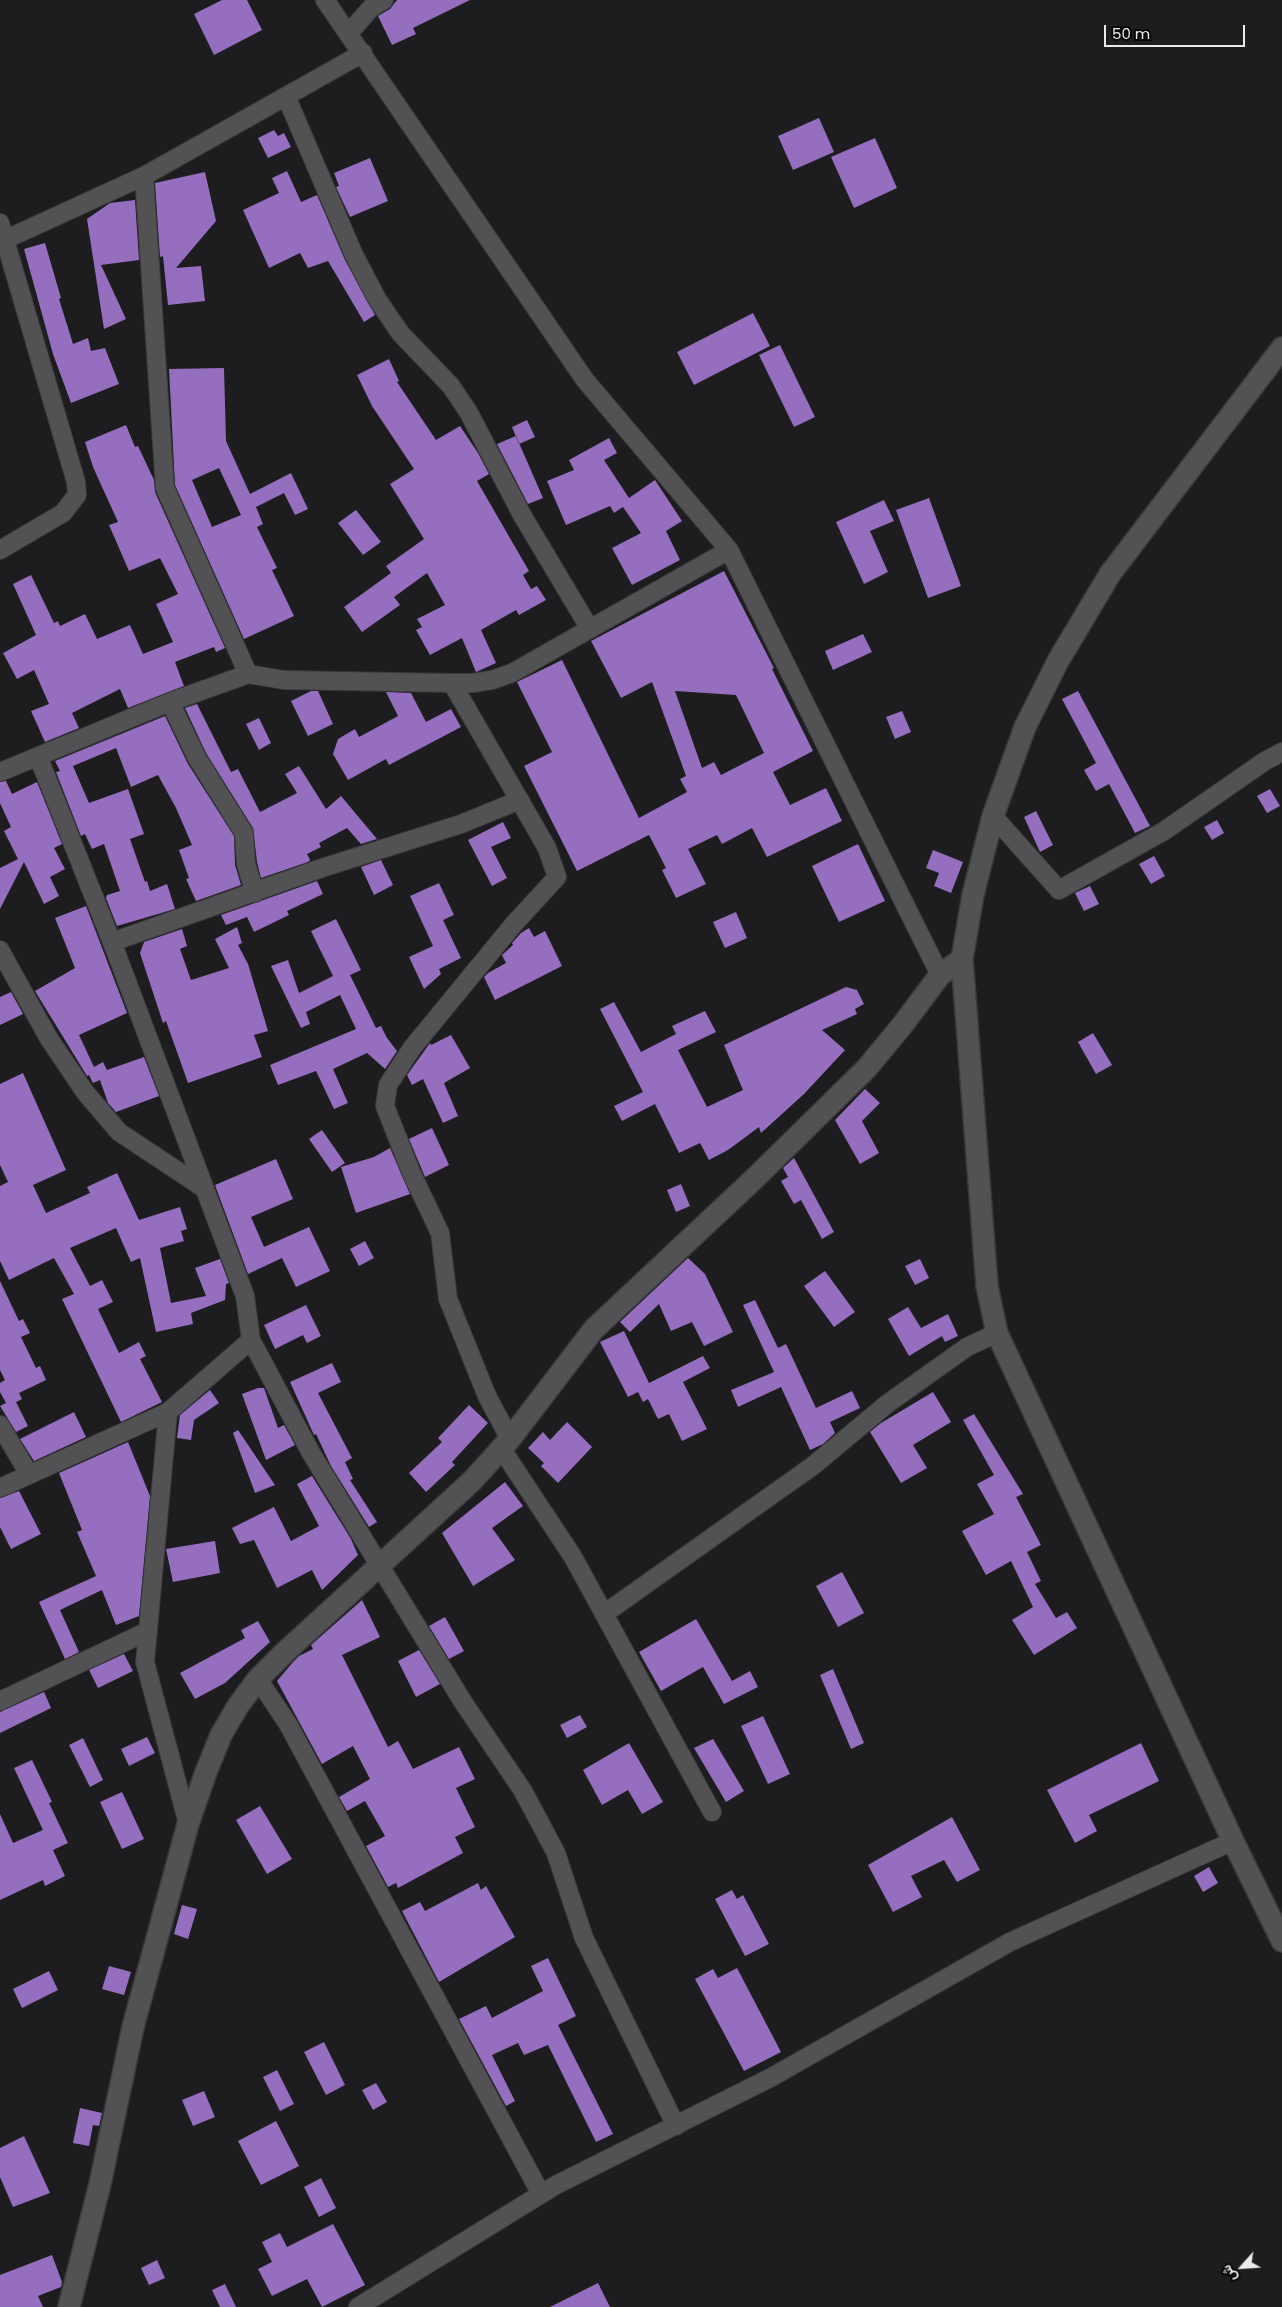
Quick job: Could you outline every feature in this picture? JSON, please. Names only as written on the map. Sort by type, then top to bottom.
[{"type":"street","points":[[325,0],[585,380],[729,550],[940,975]]},
{"type":"street","points":[[348,34],[371,8],[384,0]]},
{"type":"street","points":[[0,550],[63,513],[76,495],[76,482],[2,234],[144,176],[363,53]]},
{"type":"street","points":[[286,96],[354,255],[377,299],[401,334],[451,386],[469,412],[522,515],[590,629]]},
{"type":"street","points":[[144,176],[165,488],[248,674]]},
{"type":"street","points":[[1282,348],[1110,574],[1058,661],[1025,727],[993,816],[973,895],[962,959],[987,1286],[997,1333],[1233,1841],[1282,1941]]},
{"type":"street","points":[[0,772],[170,702],[248,674],[284,680],[473,683],[512,673],[729,550]]},
{"type":"street","points":[[452,683],[547,848],[557,877],[512,925],[412,1048],[388,1084],[385,1106],[411,1172],[440,1234],[448,1299],[505,1444],[573,1557],[712,1812]]},
{"type":"street","points":[[170,702],[197,758],[244,833],[246,864],[255,893]]},
{"type":"street","points":[[993,816],[1059,890],[1164,831],[1282,752]]},
{"type":"street","points":[[38,756],[112,942],[245,1296],[251,1340],[311,1452],[463,1702],[523,1791],[547,1835],[556,1853],[584,1938],[676,2126]]},
{"type":"street","points":[[112,942],[322,868],[452,827],[520,800]]},
{"type":"street","points":[[0,950],[48,1038],[85,1092],[119,1132],[205,1189]]},
{"type":"street","points":[[68,2307],[100,2184],[133,2027],[188,1824],[221,1735],[238,1706],[258,1679],[472,1480],[505,1444],[594,1328],[754,1179],[867,1068],[940,975],[962,959]]},
{"type":"street","points":[[604,1614],[814,1465],[887,1404],[967,1347],[997,1333]]},
{"type":"street","points":[[0,1488],[168,1412],[251,1340]]},
{"type":"street","points":[[168,1412],[145,1662],[188,1824]]},
{"type":"street","points":[[0,1424],[29,1474]]},
{"type":"street","points":[[0,1701],[148,1631]]},
{"type":"street","points":[[258,1679],[288,1724],[541,2194]]},
{"type":"street","points":[[358,2307],[541,2194],[770,2078],[1010,1942],[1233,1841]]},
{"type":"building","points":[[222,0],[247,0],[262,30],[214,55],[194,14]]},
{"type":"building","points":[[397,0],[470,0],[413,28],[416,34],[392,45],[378,16],[390,9]]},
{"type":"building","points":[[819,118],[834,152],[793,170],[778,136]]},
{"type":"building","points":[[274,130],[278,136],[284,133],[291,147],[268,158],[258,138]]},
{"type":"building","points":[[875,138],[897,188],[854,208],[831,157]]},
{"type":"building","points":[[370,158],[388,201],[350,217],[336,187],[339,186],[334,173]]},
{"type":"building","points":[[287,171],[301,202],[317,195],[345,260],[375,315],[364,322],[328,261],[308,268],[300,253],[269,268],[243,210],[279,193],[272,178]]},
{"type":"building","points":[[205,172],[216,221],[176,268],[201,266],[205,301],[168,305],[163,256],[160,257],[155,183]]},
{"type":"building","points":[[135,200],[139,260],[101,265],[126,319],[104,329],[87,219],[110,203]]},
{"type":"building","points":[[45,243],[73,344],[88,338],[91,351],[105,348],[119,384],[71,403],[53,354],[24,249]]},
{"type":"building","points":[[753,313],[770,346],[694,385],[677,352]]},
{"type":"building","points":[[780,345],[815,417],[794,427],[759,355]]},
{"type":"building","points":[[389,359],[399,381],[397,382],[436,440],[460,426],[478,453],[489,474],[477,481],[529,571],[523,575],[531,589],[537,586],[546,600],[519,615],[516,610],[481,630],[496,663],[476,672],[462,638],[430,655],[416,630],[422,627],[417,619],[445,605],[427,573],[394,597],[400,605],[362,632],[344,607],[391,573],[386,566],[424,539],[390,484],[414,469],[372,406],[357,375]]},
{"type":"building","points":[[224,368],[226,441],[250,494],[291,473],[308,509],[295,515],[284,493],[256,507],[263,524],[257,527],[277,568],[272,570],[294,616],[244,639],[175,485],[169,369]],"holes":[[[219,468],[241,515],[212,527],[192,480]]]},
{"type":"building","points":[[527,420],[535,437],[519,444],[512,427]]},
{"type":"building","points":[[126,425],[135,447],[138,446],[154,480],[155,492],[225,648],[216,652],[214,647],[175,662],[184,686],[128,708],[120,689],[72,713],[79,728],[45,742],[31,711],[49,704],[34,670],[17,679],[3,653],[36,635],[13,584],[31,575],[54,623],[58,621],[60,626],[85,614],[97,639],[130,625],[143,654],[173,642],[156,604],[178,594],[160,558],[129,571],[109,525],[118,522],[93,467],[85,442]]},
{"type":"building","points":[[516,436],[543,498],[528,504],[497,444]]},
{"type":"building","points":[[609,438],[617,453],[604,460],[629,498],[655,480],[682,521],[666,531],[680,560],[632,585],[612,548],[641,533],[623,507],[614,513],[610,506],[566,525],[547,481],[574,470],[569,460]]},
{"type":"building","points":[[929,498],[961,586],[928,598],[896,510]]},
{"type":"building","points":[[884,500],[894,521],[870,531],[888,572],[864,584],[836,522]]},
{"type":"building","points":[[356,510],[381,542],[363,555],[338,523]]},
{"type":"building","points":[[724,571],[774,668],[772,669],[813,751],[773,772],[790,805],[826,788],[842,821],[767,857],[752,828],[722,844],[717,835],[688,849],[706,884],[676,898],[662,870],[666,868],[649,835],[577,871],[524,766],[552,752],[517,682],[562,660],[639,818],[687,792],[680,779],[686,776],[652,682],[621,698],[591,641]],"holes":[[[675,691],[736,695],[764,753],[721,775],[714,762],[702,768]]]},
{"type":"building","points":[[863,634],[872,652],[833,670],[825,651]]},
{"type":"building","points":[[311,691],[318,691],[333,724],[308,736],[291,701]]},
{"type":"building","points":[[1078,691],[1150,826],[1135,833],[1109,784],[1096,791],[1084,770],[1096,763],[1062,699]]},
{"type":"building","points":[[386,692],[411,693],[426,722],[451,709],[461,727],[389,765],[386,759],[348,780],[333,754],[338,739],[355,729],[359,737],[398,716]]},
{"type":"building","points":[[197,704],[231,772],[238,769],[260,812],[297,793],[285,774],[299,766],[326,809],[341,796],[377,839],[361,844],[347,828],[319,843],[321,847],[307,854],[310,860],[308,862],[261,878],[253,828],[206,753],[185,708]]},
{"type":"building","points":[[902,711],[911,732],[895,739],[886,717]]},
{"type":"building","points":[[165,716],[188,764],[234,836],[235,865],[241,885],[196,901],[186,879],[189,878],[179,850],[192,845],[176,808],[158,775],[131,787],[116,748],[73,766],[89,803],[128,789],[144,834],[130,839],[145,882],[147,881],[150,891],[167,884],[175,909],[117,926],[106,898],[107,895],[120,891],[104,844],[92,849],[85,834],[81,836],[56,772],[60,771],[55,761]]},
{"type":"building","points":[[259,718],[271,743],[259,750],[246,724]]},
{"type":"building","points":[[6,781],[12,794],[37,782],[62,844],[54,848],[65,869],[50,877],[59,896],[44,904],[24,862],[0,909],[0,868],[18,859],[4,831],[11,827],[0,803],[0,782]]},
{"type":"building","points":[[1270,789],[1280,806],[1267,813],[1257,796]]},
{"type":"building","points":[[1036,811],[1053,845],[1040,852],[1024,817]]},
{"type":"building","points":[[1217,820],[1224,833],[1212,840],[1204,827]]},
{"type":"building","points":[[503,822],[511,838],[491,847],[507,878],[492,886],[468,840]]},
{"type":"building","points":[[858,844],[885,901],[839,922],[812,866]]},
{"type":"building","points":[[933,850],[963,862],[951,893],[934,886],[939,873],[926,868]]},
{"type":"building","points":[[1154,856],[1165,876],[1151,884],[1139,864]]},
{"type":"building","points":[[381,860],[393,885],[374,895],[361,867]]},
{"type":"building","points":[[317,881],[323,894],[287,911],[289,915],[254,932],[247,917],[226,925],[221,915]]},
{"type":"building","points":[[439,883],[454,915],[443,920],[461,958],[439,969],[441,974],[424,989],[409,957],[433,946],[410,896]]},
{"type":"building","points":[[1090,886],[1099,904],[1084,911],[1075,893]]},
{"type":"building","points":[[86,906],[127,1013],[79,1035],[94,1067],[103,1062],[107,1070],[144,1057],[159,1096],[116,1112],[108,1103],[100,1080],[93,1083],[89,1075],[87,1076],[35,991],[75,968],[55,918]]},
{"type":"building","points":[[736,912],[747,938],[725,948],[713,922]]},
{"type":"building","points":[[336,919],[361,970],[350,975],[376,1028],[381,1026],[397,1051],[385,1069],[367,1053],[333,1069],[348,1103],[334,1109],[316,1071],[278,1085],[270,1065],[356,1029],[340,995],[306,1012],[310,1024],[301,1028],[271,966],[288,960],[299,993],[333,976],[311,931]]},
{"type":"building","points":[[237,927],[242,943],[238,945],[248,964],[268,1031],[254,1035],[262,1057],[188,1083],[166,1021],[163,1023],[140,953],[144,942],[182,929],[187,946],[180,949],[191,980],[229,968],[215,939]]},
{"type":"building","points":[[529,928],[534,937],[545,931],[562,966],[495,1000],[484,977],[506,963],[502,955],[513,945],[512,943],[521,933]]},
{"type":"building","points":[[846,987],[857,990],[864,1004],[855,1009],[857,1014],[822,1030],[845,1050],[804,1094],[761,1133],[759,1127],[728,1150],[709,1160],[700,1143],[679,1153],[655,1104],[622,1121],[614,1106],[643,1092],[600,1009],[614,1002],[641,1052],[676,1034],[672,1026],[705,1011],[716,1032],[678,1050],[707,1107],[743,1090],[724,1045]]},
{"type":"building","points":[[11,992],[23,1014],[0,1025],[0,997]]},
{"type":"building","points":[[1093,1033],[1112,1065],[1096,1074],[1078,1042]]},
{"type":"building","points":[[451,1035],[470,1068],[444,1083],[458,1116],[443,1123],[423,1079],[412,1085],[407,1075],[430,1043],[431,1045]]},
{"type":"building","points":[[23,1073],[66,1170],[33,1185],[46,1213],[90,1193],[87,1187],[117,1173],[139,1220],[180,1207],[187,1229],[181,1231],[184,1241],[160,1248],[171,1303],[206,1296],[195,1268],[220,1259],[229,1283],[226,1284],[225,1300],[191,1313],[193,1324],[156,1332],[140,1258],[131,1262],[116,1228],[70,1248],[90,1286],[102,1280],[113,1302],[98,1309],[119,1353],[139,1342],[146,1356],[140,1359],[162,1402],[121,1422],[62,1299],[74,1294],[54,1258],[9,1280],[0,1261],[0,1186],[8,1182],[0,1165],[0,1084]]},
{"type":"building","points":[[865,1089],[880,1103],[862,1121],[879,1153],[860,1164],[835,1120]]},
{"type":"building","points":[[432,1128],[449,1165],[425,1177],[409,1139]]},
{"type":"building","points":[[322,1130],[345,1163],[332,1172],[309,1139]]},
{"type":"building","points":[[390,1148],[410,1194],[356,1213],[341,1167],[374,1157]]},
{"type":"building","points":[[794,1158],[834,1232],[822,1239],[801,1200],[794,1204],[781,1181],[788,1177],[783,1168]]},
{"type":"building","points":[[276,1159],[293,1199],[251,1217],[264,1247],[309,1227],[330,1271],[296,1287],[282,1258],[248,1274],[215,1185]]},
{"type":"building","points":[[681,1184],[690,1206],[676,1212],[667,1190]]},
{"type":"building","points":[[365,1241],[374,1258],[359,1266],[350,1249]]},
{"type":"building","points":[[688,1258],[705,1274],[733,1332],[704,1346],[692,1322],[671,1331],[659,1304],[630,1332],[620,1322]]},
{"type":"building","points":[[920,1259],[929,1278],[915,1285],[905,1266]]},
{"type":"building","points":[[825,1271],[855,1312],[834,1327],[804,1286]]},
{"type":"building","points":[[0,1281],[19,1321],[23,1319],[30,1333],[21,1337],[36,1368],[40,1366],[46,1380],[19,1393],[22,1399],[16,1402],[28,1426],[16,1432],[0,1406],[6,1403],[0,1392],[0,1383],[5,1380],[0,1370]]},
{"type":"building","points":[[755,1300],[778,1348],[786,1344],[816,1408],[852,1391],[860,1408],[830,1422],[835,1433],[823,1444],[810,1450],[781,1387],[738,1407],[731,1390],[774,1372],[743,1305]]},
{"type":"building","points":[[306,1305],[321,1336],[307,1343],[303,1335],[275,1349],[264,1325]]},
{"type":"building","points":[[908,1307],[921,1328],[948,1314],[958,1336],[945,1342],[942,1336],[909,1356],[888,1319]]},
{"type":"building","points":[[624,1331],[649,1383],[703,1356],[710,1368],[683,1382],[707,1429],[682,1441],[669,1414],[658,1419],[648,1399],[643,1402],[638,1392],[628,1397],[600,1342]]},
{"type":"building","points":[[332,1363],[341,1382],[318,1393],[352,1458],[345,1462],[353,1479],[350,1480],[377,1522],[369,1527],[331,1466],[316,1434],[314,1435],[290,1382]]},
{"type":"building","points":[[258,1388],[264,1388],[278,1428],[284,1425],[295,1445],[266,1460],[242,1394]]},
{"type":"building","points":[[210,1390],[219,1403],[194,1420],[191,1440],[177,1438],[180,1415]]},
{"type":"building","points":[[933,1392],[951,1422],[913,1445],[927,1468],[901,1483],[870,1432],[881,1423]]},
{"type":"building","points":[[469,1405],[488,1423],[452,1462],[455,1465],[426,1492],[409,1473],[442,1442],[438,1438]]},
{"type":"building","points":[[74,1412],[86,1437],[34,1461],[20,1439]]},
{"type":"building","points":[[974,1414],[1023,1494],[1016,1497],[1041,1545],[1027,1552],[1041,1581],[1035,1584],[1056,1618],[1067,1612],[1077,1628],[1034,1655],[1012,1620],[1033,1607],[1011,1561],[986,1575],[962,1531],[994,1514],[977,1484],[994,1475],[963,1420]]},
{"type":"building","points":[[567,1422],[592,1447],[558,1483],[541,1466],[544,1463],[528,1448],[543,1432],[550,1440]]},
{"type":"building","points":[[238,1430],[275,1485],[255,1493],[233,1433]]},
{"type":"building","points":[[128,1442],[150,1496],[139,1616],[116,1625],[102,1590],[60,1610],[79,1652],[65,1659],[39,1602],[96,1576],[77,1532],[82,1530],[59,1473]]},
{"type":"building","points":[[312,1476],[351,1539],[358,1555],[322,1590],[312,1570],[277,1588],[254,1540],[240,1544],[232,1528],[274,1507],[291,1541],[319,1526],[297,1484]]},
{"type":"building","points":[[505,1482],[523,1506],[492,1528],[515,1560],[473,1586],[442,1533]]},
{"type":"building","points":[[19,1491],[41,1534],[11,1549],[0,1527],[0,1498]]},
{"type":"building","points":[[215,1541],[220,1573],[173,1582],[166,1549]]},
{"type":"building","points":[[842,1572],[864,1613],[838,1627],[816,1586]]},
{"type":"building","points":[[362,1600],[380,1637],[342,1655],[388,1747],[398,1741],[413,1769],[459,1747],[475,1779],[456,1788],[475,1827],[455,1837],[463,1853],[398,1888],[396,1883],[388,1887],[366,1846],[385,1836],[365,1801],[347,1811],[339,1797],[370,1779],[353,1746],[322,1764],[277,1681],[299,1656],[313,1649],[311,1645]]},
{"type":"building","points":[[445,1617],[464,1651],[449,1659],[429,1626]]},
{"type":"building","points":[[696,1619],[732,1681],[750,1671],[758,1687],[724,1704],[703,1667],[661,1691],[639,1652]]},
{"type":"building","points":[[258,1621],[270,1642],[225,1683],[195,1699],[180,1673],[245,1638],[241,1630]]},
{"type":"building","points":[[419,1650],[440,1684],[416,1697],[398,1661]]},
{"type":"building","points":[[124,1654],[133,1671],[98,1688],[89,1670]]},
{"type":"building","points":[[833,1669],[864,1743],[851,1749],[820,1675]]},
{"type":"building","points":[[44,1692],[51,1708],[0,1733],[0,1712]]},
{"type":"building","points":[[580,1715],[587,1727],[567,1738],[560,1725]]},
{"type":"building","points":[[763,1716],[790,1774],[768,1784],[741,1726]]},
{"type":"building","points":[[147,1737],[155,1753],[129,1766],[121,1749]]},
{"type":"building","points":[[83,1738],[103,1780],[90,1787],[69,1745]]},
{"type":"building","points":[[713,1739],[744,1791],[726,1802],[694,1748]]},
{"type":"building","points":[[629,1743],[663,1802],[642,1814],[628,1790],[602,1805],[583,1770]]},
{"type":"building","points":[[1141,1743],[1159,1781],[1089,1815],[1097,1831],[1075,1843],[1047,1790]]},
{"type":"building","points":[[32,1760],[52,1802],[49,1803],[68,1843],[53,1850],[65,1876],[45,1886],[43,1880],[0,1900],[0,1814],[13,1843],[43,1830],[14,1768]]},
{"type":"building","points":[[122,1792],[144,1839],[122,1849],[100,1802]]},
{"type":"building","points":[[260,1806],[292,1859],[267,1874],[236,1820]]},
{"type":"building","points":[[952,1817],[980,1870],[957,1882],[944,1860],[911,1876],[922,1897],[893,1912],[868,1865]]},
{"type":"building","points":[[1209,1867],[1218,1883],[1203,1892],[1194,1876]]},
{"type":"building","points":[[478,1883],[481,1890],[486,1886],[515,1937],[439,1982],[402,1911],[420,1902],[425,1911]]},
{"type":"building","points":[[732,1890],[737,1899],[743,1895],[769,1944],[745,1956],[715,1899]]},
{"type":"building","points":[[182,1905],[197,1909],[188,1939],[174,1934]]},
{"type":"building","points":[[548,1958],[576,2016],[558,2025],[613,2134],[596,2142],[548,2045],[524,2055],[518,2043],[492,2055],[515,2101],[506,2106],[459,2019],[486,2006],[492,2018],[543,1991],[531,1966]]},
{"type":"building","points":[[109,1966],[131,1972],[124,1995],[102,1989]]},
{"type":"building","points":[[737,1968],[781,2052],[744,2071],[695,1979],[713,1969],[718,1978]]},
{"type":"building","points":[[49,1971],[58,1990],[22,2008],[13,1989]]},
{"type":"building","points":[[324,2042],[345,2085],[326,2095],[304,2052]]},
{"type":"building","points":[[277,2070],[294,2104],[280,2111],[263,2077]]},
{"type":"building","points":[[376,2083],[387,2102],[373,2110],[362,2090]]},
{"type":"building","points":[[204,2091],[215,2117],[193,2126],[182,2100]]},
{"type":"building","points":[[80,2108],[102,2113],[99,2126],[93,2125],[89,2146],[73,2143]]},
{"type":"building","points":[[276,2121],[299,2166],[261,2185],[238,2141]]},
{"type":"building","points":[[24,2136],[50,2193],[13,2207],[0,2177],[0,2148]]},
{"type":"building","points":[[321,2178],[336,2208],[319,2217],[304,2187]]},
{"type":"building","points":[[333,2224],[365,2285],[322,2307],[307,2279],[272,2296],[258,2269],[272,2262],[262,2242],[280,2233],[287,2247]]},
{"type":"building","points":[[52,2255],[62,2282],[61,2287],[38,2296],[43,2307],[0,2307],[0,2275]]},
{"type":"building","points":[[157,2260],[165,2278],[149,2285],[141,2268]]},
{"type":"building","points":[[598,2283],[610,2307],[550,2307]]},
{"type":"building","points":[[225,2284],[236,2307],[220,2307],[212,2290]]}]
